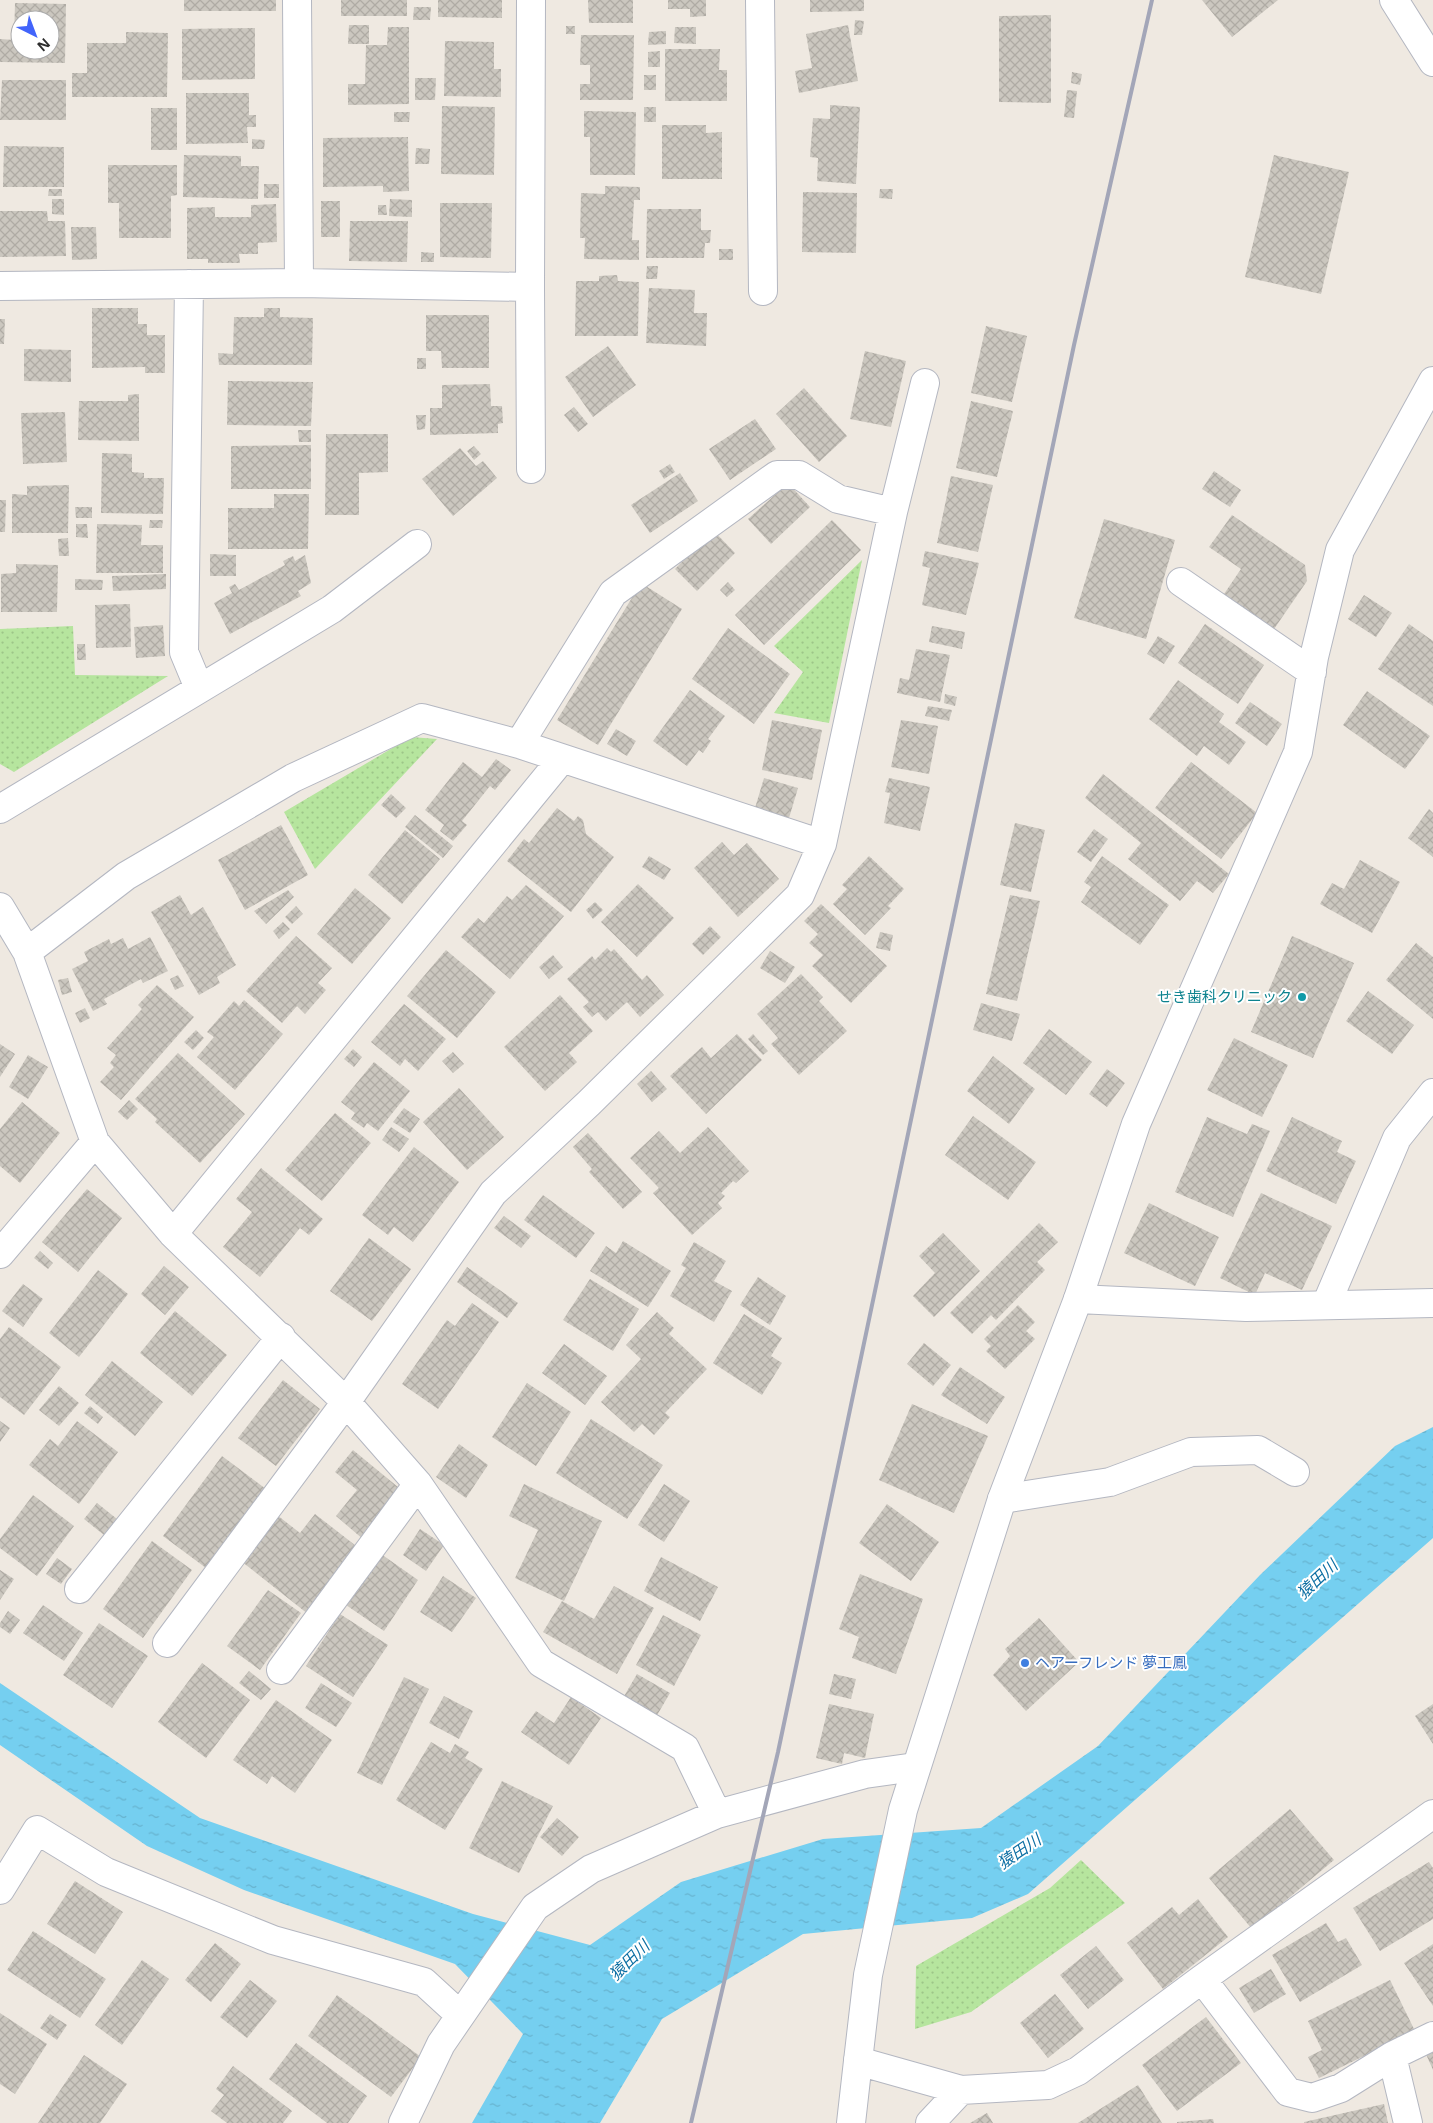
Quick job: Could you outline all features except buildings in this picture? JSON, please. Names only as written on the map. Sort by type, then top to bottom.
[{"type":"street","points":[[298,0],[299,282]]},
{"type":"street","points":[[531,0],[530,287],[532,469]]},
{"type":"street","points":[[760,0],[763,291]]},
{"type":"street","points":[[1394,0],[1433,62]]},
{"type":"street","points":[[0,286],[299,282],[530,287]]},
{"type":"street","points":[[189,284],[184,652],[199,688]]},
{"type":"street","points":[[852,2123],[868,1975],[903,1810],[915,1767],[1002,1499],[1078,1299],[1136,1124],[1298,752],[1312,672],[1340,550],[1433,381]]},
{"type":"street","points":[[167,1643],[346,1402],[493,1193],[596,1096],[800,895],[822,844],[893,512],[925,383]]},
{"type":"street","points":[[518,744],[613,593],[777,475],[799,476],[838,499],[893,512]]},
{"type":"street","points":[[0,809],[332,609],[417,544]]},
{"type":"street","points":[[1181,582],[1312,672]]},
{"type":"street","points":[[27,952],[126,876],[293,778],[422,718],[518,744],[561,760],[822,844]]},
{"type":"street","points":[[173,1234],[561,760]]},
{"type":"street","points":[[0,907],[27,952],[95,1142],[173,1234],[346,1402],[418,1484],[541,1663],[685,1748],[717,1814]]},
{"type":"street","points":[[1326,1305],[1398,1138],[1433,1092]]},
{"type":"street","points":[[0,1254],[95,1142]]},
{"type":"street","points":[[1078,1299],[1246,1307],[1433,1303]]},
{"type":"street","points":[[79,1589],[281,1337]]},
{"type":"street","points":[[1002,1499],[1110,1482],[1191,1452],[1258,1450],[1295,1472]]},
{"type":"street","points":[[281,1670],[418,1484]]},
{"type":"street","points":[[403,2123],[441,2044],[535,1907],[591,1870],[717,1814],[865,1774],[915,1767]]},
{"type":"street","points":[[858,2060],[961,2090],[1048,2085],[1078,2072],[1202,1979],[1433,1814]]},
{"type":"street","points":[[0,1890],[37,1830],[106,1872],[272,1940],[424,1982],[465,2008]]},
{"type":"street","points":[[1202,1979],[1288,2092],[1312,2098],[1341,2088],[1392,2056],[1433,2036]]},
{"type":"street","points":[[1392,2056],[1408,2123]]},
{"type":"street","points":[[930,2123],[961,2090]]},
{"type":"green space","points":[[862,560],[829,723],[774,713],[803,672],[774,646]]},
{"type":"green space","points":[[73,626],[75,675],[168,676],[14,772],[0,764],[0,629]]},
{"type":"green space","points":[[411,737],[437,739],[315,869],[284,812]]},
{"type":"green space","points":[[1081,1860],[1125,1903],[971,2012],[915,2029],[916,1966],[1050,1888]]},
{"type":"water","name":"猿田川","points":[[1433,1427],[1433,1538],[1028,1894],[972,1918],[803,1934],[662,2019],[600,2123],[472,2123],[523,2034],[455,1964],[244,1890],[147,1846],[0,1745],[0,1683],[200,1818],[473,1914],[590,1945],[681,1882],[823,1839],[981,1828],[1098,1746],[1260,1575],[1395,1446]]},
{"type":"railway","points":[[691,2123],[778,1752],[1074,345],[1152,0]]},
{"type":"place","name":"せき歯科クリニック","points":[[1302,997]]},
{"type":"place","name":"ヘアーフレンド 夢工鳳","points":[[1025,1663]]}]
